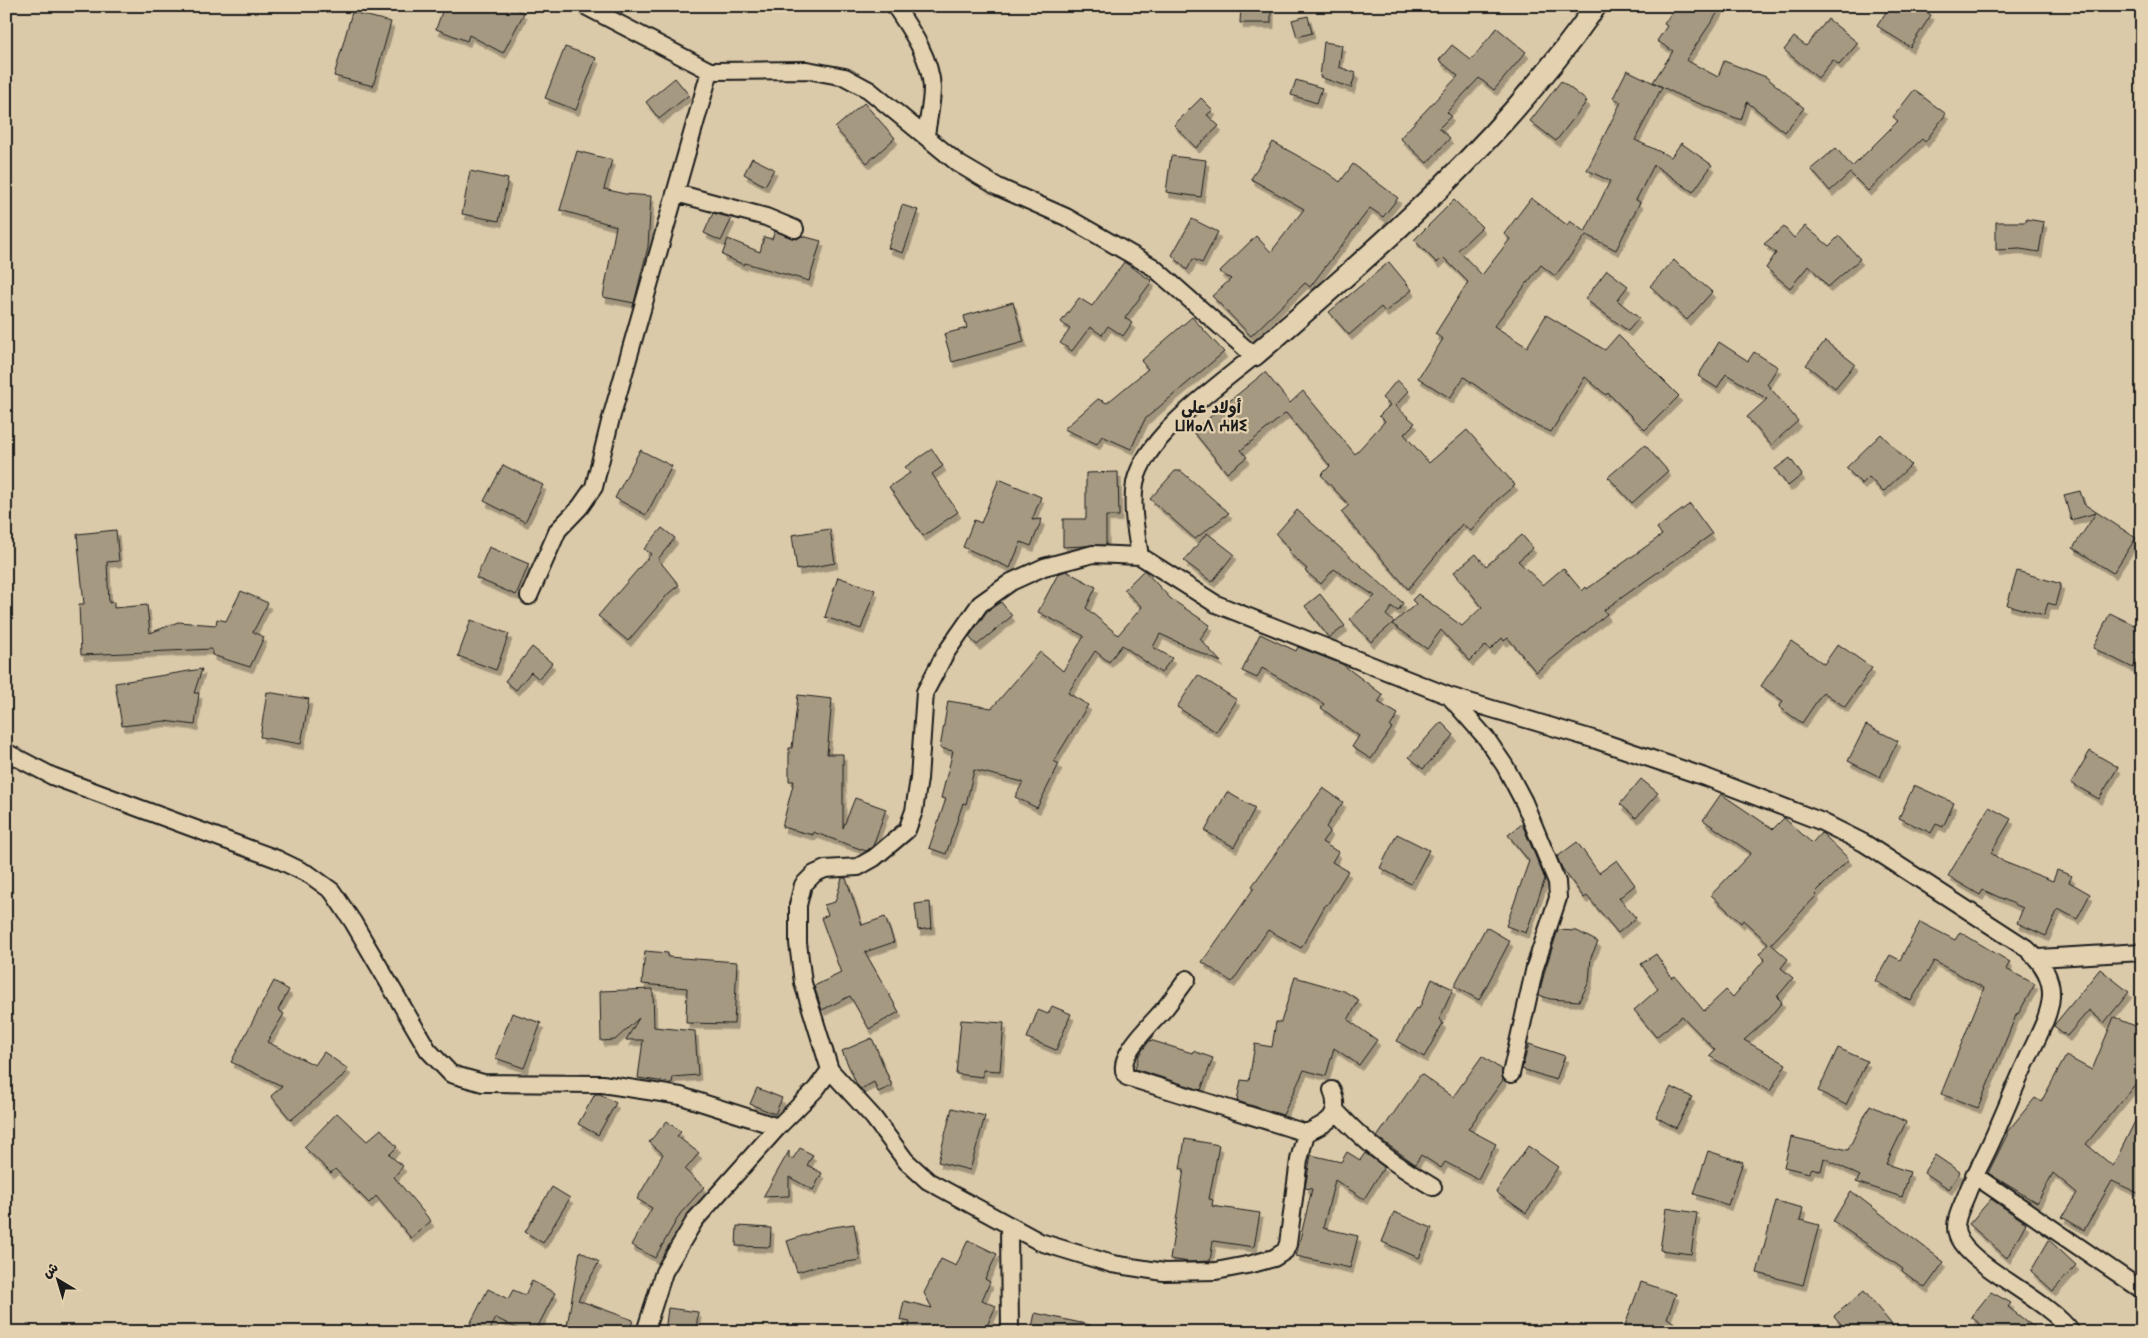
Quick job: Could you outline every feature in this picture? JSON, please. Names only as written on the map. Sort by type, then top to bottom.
[{"type":"street","points":[[585,6],[710,71],[808,70],[845,77],[869,90],[926,135],[958,164],[998,187],[1066,217],[1153,267],[1254,356]]},
{"type":"street","points":[[895,6],[912,32],[926,63],[932,88],[926,135]]},
{"type":"street","points":[[1140,556],[1133,510],[1136,481],[1150,452],[1174,424],[1350,274],[1449,180],[1505,120],[1569,46],[1596,6]]},
{"type":"street","points":[[529,596],[558,530],[580,508],[594,487],[610,422],[710,71]]},
{"type":"street","points":[[676,193],[766,217],[795,229]]},
{"type":"street","points":[[1306,1133],[1299,1160],[1288,1244],[1285,1250],[1274,1258],[1216,1271],[1164,1272],[1112,1264],[1040,1242],[928,1181],[906,1161],[874,1117],[830,1070],[803,984],[798,943],[798,905],[803,885],[814,874],[825,869],[858,867],[874,858],[907,830],[914,811],[919,779],[925,692],[944,654],[980,604],[1011,582],[1044,567],[1094,554],[1140,556],[1216,604],[1449,696],[1596,740],[1680,768],[1820,821],[1864,843],[2019,943],[2038,958],[2045,969],[2052,997],[2043,1025],[1974,1175],[1955,1223],[1957,1236],[1965,1248],[1998,1274],[2053,1311],[2071,1332]]},
{"type":"street","points":[[1449,696],[1486,738],[1505,766],[1524,802],[1557,882],[1558,898],[1535,967],[1511,1074]]},
{"type":"street","points":[[6,752],[52,776],[277,859],[310,876],[332,892],[353,922],[428,1050],[451,1074],[483,1083],[602,1084],[681,1096],[778,1127]]},
{"type":"street","points":[[2038,958],[2142,952]]},
{"type":"street","points":[[1187,979],[1167,1007],[1130,1050],[1123,1067],[1126,1077],[1306,1133],[1324,1125],[1336,1111],[1336,1099],[1332,1090]]},
{"type":"street","points":[[645,1332],[664,1272],[695,1220],[778,1127],[816,1089],[830,1070]]},
{"type":"street","points":[[1336,1111],[1360,1137],[1389,1160],[1433,1187]]},
{"type":"street","points":[[1974,1175],[2142,1290]]},
{"type":"street","points":[[1009,1226],[1010,1332]]},
{"type":"building","points":[[444,6],[511,6],[524,13],[503,53],[469,35],[467,41],[436,29]]},
{"type":"building","points":[[1241,6],[1271,6],[1271,23],[1240,23]]},
{"type":"building","points":[[1676,6],[1722,6],[1686,60],[1718,77],[1724,61],[1766,77],[1804,108],[1785,132],[1747,102],[1741,120],[1680,96],[1653,82],[1673,51],[1657,41],[1667,26],[1664,24]]},
{"type":"building","points":[[1890,6],[1917,6],[1931,15],[1910,47],[1877,26]]},
{"type":"building","points":[[352,12],[391,22],[373,86],[334,76]]},
{"type":"building","points":[[1308,16],[1312,33],[1297,37],[1292,20]]},
{"type":"building","points":[[1828,19],[1858,43],[1839,65],[1833,60],[1818,78],[1784,50],[1794,37],[1806,46]]},
{"type":"building","points":[[1497,28],[1526,52],[1494,90],[1479,78],[1447,112],[1451,116],[1439,128],[1450,138],[1427,163],[1400,138],[1458,76],[1439,60],[1452,45],[1471,60]]},
{"type":"building","points":[[1324,42],[1342,45],[1339,67],[1356,73],[1351,88],[1320,77]]},
{"type":"building","points":[[565,47],[596,58],[576,110],[545,98]]},
{"type":"building","points":[[1627,70],[1662,87],[1635,140],[1671,157],[1681,143],[1712,165],[1693,192],[1654,165],[1636,200],[1640,202],[1616,250],[1586,235],[1555,276],[1541,265],[1494,326],[1527,347],[1546,315],[1605,350],[1618,335],[1679,396],[1645,430],[1608,393],[1606,395],[1585,377],[1551,432],[1520,417],[1464,377],[1450,398],[1418,378],[1443,339],[1435,334],[1468,282],[1443,257],[1437,263],[1414,240],[1454,200],[1482,227],[1458,250],[1482,275],[1510,239],[1504,234],[1531,198],[1567,225],[1570,221],[1585,232],[1610,181],[1587,170],[1621,102],[1613,98]]},
{"type":"building","points":[[675,78],[689,95],[659,119],[646,102]]},
{"type":"building","points":[[1296,80],[1322,88],[1317,103],[1291,95]]},
{"type":"building","points":[[1561,81],[1587,101],[1556,141],[1530,121]]},
{"type":"building","points":[[1914,90],[1946,114],[1925,142],[1922,139],[1868,191],[1850,173],[1830,191],[1811,169],[1836,148],[1852,167],[1898,121],[1893,117]]},
{"type":"building","points":[[1201,98],[1213,110],[1207,115],[1219,126],[1196,148],[1174,125]]},
{"type":"building","points":[[864,103],[895,138],[867,163],[835,128]]},
{"type":"building","points":[[1273,142],[1325,171],[1340,182],[1353,164],[1398,198],[1383,217],[1370,208],[1310,287],[1305,283],[1251,336],[1212,296],[1231,279],[1219,272],[1256,236],[1271,252],[1304,209],[1251,179]]},
{"type":"building","points":[[577,151],[612,160],[604,189],[625,194],[651,196],[648,247],[634,303],[603,297],[616,226],[560,210]]},
{"type":"building","points":[[1171,156],[1206,160],[1201,197],[1166,192]]},
{"type":"building","points":[[752,158],[774,169],[765,186],[744,174]]},
{"type":"building","points":[[470,171],[508,179],[499,221],[462,214]]},
{"type":"building","points":[[902,205],[918,210],[903,253],[888,248]]},
{"type":"building","points":[[713,213],[732,218],[721,241],[704,233]]},
{"type":"building","points":[[1192,219],[1218,232],[1202,263],[1193,259],[1187,270],[1172,255]]},
{"type":"building","points":[[2026,219],[2044,222],[2039,252],[2020,249],[1996,250],[1996,222],[2026,222]]},
{"type":"building","points":[[1805,226],[1829,246],[1839,236],[1860,259],[1828,287],[1809,265],[1790,288],[1766,268],[1776,253],[1764,244],[1784,227],[1794,238]]},
{"type":"building","points":[[775,231],[792,238],[797,239],[802,236],[821,241],[809,281],[745,263],[744,265],[722,255],[728,239],[760,252],[764,237],[772,239]]},
{"type":"building","points":[[1674,260],[1712,292],[1687,320],[1650,286]]},
{"type":"building","points":[[1124,262],[1152,281],[1125,318],[1132,323],[1123,336],[1108,326],[1102,335],[1090,327],[1072,351],[1060,343],[1070,329],[1061,322],[1079,298],[1092,306]]},
{"type":"building","points":[[1389,262],[1412,290],[1385,312],[1381,307],[1349,335],[1329,312]]},
{"type":"building","points":[[1607,270],[1628,286],[1617,300],[1639,318],[1628,331],[1585,299]]},
{"type":"building","points":[[1013,302],[1024,342],[952,362],[944,334],[967,328],[964,316]]},
{"type":"building","points":[[1192,317],[1224,352],[1145,419],[1131,449],[1102,436],[1097,444],[1064,429],[1098,399],[1107,403],[1148,369],[1141,361]]},
{"type":"building","points":[[1825,341],[1855,364],[1835,388],[1806,365]]},
{"type":"building","points":[[1719,342],[1748,361],[1754,352],[1778,367],[1767,384],[1798,421],[1771,445],[1747,417],[1767,399],[1726,374],[1717,388],[1698,376]]},
{"type":"building","points":[[1265,372],[1290,403],[1303,391],[1355,454],[1385,421],[1379,416],[1390,405],[1382,398],[1397,380],[1409,391],[1395,406],[1415,423],[1404,434],[1429,463],[1467,430],[1515,485],[1496,501],[1471,531],[1462,524],[1408,589],[1341,512],[1349,505],[1321,475],[1330,466],[1286,413],[1241,450],[1247,457],[1227,473],[1193,431]]},
{"type":"building","points":[[1881,434],[1911,465],[1883,492],[1869,477],[1862,484],[1846,468]]},
{"type":"building","points":[[1645,445],[1668,471],[1632,503],[1608,477]]},
{"type":"building","points":[[932,449],[943,466],[932,474],[958,512],[923,536],[889,487],[910,473],[905,467]]},
{"type":"building","points":[[640,450],[672,466],[646,515],[615,498]]},
{"type":"building","points":[[1790,458],[1802,475],[1788,486],[1775,469]]},
{"type":"building","points":[[503,465],[543,485],[525,522],[484,501]]},
{"type":"building","points":[[1175,471],[1181,471],[1229,513],[1195,539],[1150,499]]},
{"type":"building","points":[[1118,472],[1119,516],[1106,516],[1106,545],[1063,547],[1063,519],[1086,519],[1086,473]]},
{"type":"building","points":[[999,479],[1041,497],[1032,520],[1042,519],[1031,546],[1021,542],[1010,568],[963,547],[974,520],[981,523]]},
{"type":"building","points":[[2080,491],[2084,504],[2136,538],[2113,573],[2073,548],[2096,513],[2071,520],[2064,495]]},
{"type":"building","points":[[1690,504],[1712,534],[1604,610],[1607,614],[1536,672],[1508,638],[1504,641],[1502,638],[1490,650],[1486,645],[1470,661],[1441,630],[1427,649],[1392,624],[1416,604],[1412,600],[1418,594],[1462,626],[1482,607],[1454,572],[1476,554],[1486,566],[1522,535],[1533,548],[1518,561],[1543,585],[1563,568],[1582,591],[1586,587],[1587,589],[1662,535],[1657,528]]},
{"type":"building","points":[[1297,510],[1403,603],[1398,611],[1392,607],[1386,615],[1394,622],[1371,642],[1350,619],[1375,596],[1334,569],[1321,584],[1305,571],[1307,569],[1288,552],[1290,550],[1276,534]]},
{"type":"building","points":[[662,528],[675,538],[658,559],[679,585],[669,593],[628,641],[598,616],[651,554],[644,549]]},
{"type":"building","points":[[830,529],[835,563],[797,570],[792,535]]},
{"type":"building","points":[[116,530],[119,561],[107,562],[109,603],[114,602],[114,608],[147,605],[150,633],[178,622],[216,625],[217,619],[226,621],[241,591],[268,603],[253,632],[264,637],[250,667],[212,655],[212,649],[81,655],[79,604],[84,604],[77,534]]},
{"type":"building","points":[[1207,533],[1234,554],[1212,582],[1184,561]]},
{"type":"building","points":[[489,547],[529,564],[516,595],[476,578]]},
{"type":"building","points":[[1144,570],[1171,599],[1210,625],[1200,639],[1221,662],[1160,634],[1153,647],[1172,658],[1161,673],[1122,645],[1109,662],[1095,651],[1068,693],[1088,705],[1054,761],[1059,764],[1037,808],[1015,797],[1023,782],[974,770],[966,804],[963,803],[946,854],[929,848],[946,799],[941,798],[953,751],[940,748],[948,701],[992,708],[1040,652],[1063,671],[1084,636],[1038,612],[1058,574],[1066,571],[1096,587],[1086,608],[1118,635],[1142,607],[1124,590]]},
{"type":"building","points":[[2017,571],[2061,584],[2055,605],[2048,603],[2044,615],[2007,605]]},
{"type":"building","points":[[838,577],[875,590],[861,629],[825,617]]},
{"type":"building","points":[[1320,594],[1345,626],[1329,638],[1305,606]]},
{"type":"building","points":[[1001,602],[1012,616],[977,645],[969,637],[987,611]]},
{"type":"building","points":[[2110,613],[2142,629],[2142,651],[2133,668],[2093,648]]},
{"type":"building","points":[[471,620],[509,634],[496,670],[458,656]]},
{"type":"building","points":[[1260,634],[1296,651],[1298,647],[1342,664],[1383,695],[1378,702],[1398,714],[1390,727],[1392,728],[1371,759],[1352,747],[1359,736],[1321,708],[1324,704],[1262,668],[1257,678],[1242,671]]},
{"type":"building","points":[[1791,641],[1824,664],[1838,644],[1872,668],[1845,707],[1823,692],[1802,723],[1779,707],[1783,701],[1761,686]]},
{"type":"building","points":[[532,647],[552,663],[539,679],[531,672],[516,690],[505,681]]},
{"type":"building","points":[[202,669],[194,693],[199,693],[195,725],[164,721],[122,726],[115,683]]},
{"type":"building","points":[[1198,675],[1237,700],[1216,732],[1177,707]]},
{"type":"building","points":[[267,692],[309,699],[301,744],[260,737]]},
{"type":"building","points":[[798,695],[832,699],[827,754],[843,754],[843,828],[855,798],[886,809],[873,846],[866,851],[813,832],[813,835],[782,827],[794,781],[789,781],[789,748],[792,748]]},
{"type":"building","points":[[1441,722],[1454,735],[1423,769],[1409,757]]},
{"type":"building","points":[[1866,725],[1898,741],[1880,777],[1848,761]]},
{"type":"building","points":[[2090,751],[2118,767],[2099,799],[2071,783]]},
{"type":"building","points":[[1641,779],[1658,793],[1636,818],[1620,804]]},
{"type":"building","points":[[1914,785],[1954,803],[1943,827],[1936,824],[1931,833],[1899,818]]},
{"type":"building","points":[[1323,788],[1343,802],[1326,827],[1330,831],[1322,842],[1338,852],[1332,862],[1348,871],[1326,904],[1301,948],[1268,930],[1232,982],[1202,962],[1254,888],[1252,886]]},
{"type":"building","points":[[1227,792],[1255,808],[1234,847],[1205,831]]},
{"type":"building","points":[[1721,794],[1773,829],[1784,818],[1812,843],[1821,833],[1823,834],[1849,859],[1815,893],[1817,895],[1771,944],[1788,959],[1781,968],[1793,978],[1777,997],[1782,1002],[1769,1018],[1744,1040],[1786,1064],[1770,1091],[1709,1056],[1715,1050],[1682,1016],[1656,1037],[1634,1010],[1658,989],[1641,964],[1656,954],[1672,978],[1675,976],[1704,1011],[1726,990],[1733,997],[1765,959],[1759,954],[1768,943],[1743,920],[1741,923],[1711,895],[1751,853],[1703,820]]},
{"type":"building","points":[[1989,807],[2011,819],[1991,853],[2004,862],[2053,881],[2057,870],[2072,876],[2069,882],[2090,894],[2077,919],[2058,909],[2046,936],[2017,923],[2023,908],[1983,890],[1980,895],[1948,876]]},
{"type":"building","points":[[1522,824],[1545,879],[1526,933],[1506,926],[1529,861],[1508,835]]},
{"type":"building","points":[[1397,834],[1429,850],[1411,884],[1380,868]]},
{"type":"building","points":[[1577,842],[1599,873],[1617,860],[1635,885],[1619,898],[1636,918],[1618,933],[1587,896],[1584,898],[1562,868],[1557,857]]},
{"type":"building","points":[[842,878],[846,878],[862,925],[885,917],[894,942],[865,952],[899,1012],[869,1029],[850,996],[822,1010],[814,986],[841,973],[821,918],[828,915],[824,905],[835,902]]},
{"type":"building","points":[[930,902],[932,928],[918,930],[915,904]]},
{"type":"building","points":[[1920,922],[1955,940],[1960,932],[2010,962],[2006,969],[2035,984],[2017,1013],[1978,1108],[1941,1094],[1984,988],[1934,961],[1911,1001],[1875,981],[1890,955],[1900,960]]},
{"type":"building","points":[[1486,927],[1510,941],[1479,1000],[1454,986]]},
{"type":"building","points":[[1558,930],[1577,931],[1598,942],[1591,957],[1589,982],[1579,1001],[1550,999],[1539,995]]},
{"type":"building","points":[[645,951],[668,953],[668,957],[737,962],[734,1024],[686,1023],[687,988],[642,984]]},
{"type":"building","points":[[2100,969],[2129,992],[2104,1023],[2089,1010],[2067,1036],[2054,1026]]},
{"type":"building","points":[[1295,977],[1344,991],[1359,1000],[1348,1020],[1377,1040],[1359,1065],[1334,1048],[1326,1076],[1304,1070],[1283,1115],[1237,1101],[1241,1080],[1249,1081],[1255,1044],[1272,1047],[1276,1022],[1281,1022]]},
{"type":"building","points":[[1432,979],[1453,989],[1439,1020],[1443,1023],[1424,1057],[1397,1041],[1416,1008],[1419,1009]]},
{"type":"building","points":[[274,981],[289,990],[278,1010],[284,1014],[267,1042],[315,1065],[324,1052],[348,1069],[340,1079],[291,1120],[271,1096],[282,1086],[231,1062]]},
{"type":"building","points":[[653,989],[654,1027],[695,1031],[698,1075],[673,1077],[672,1083],[638,1078],[643,1040],[626,1040],[639,1018],[615,1040],[601,1041],[600,991]]},
{"type":"building","points":[[1052,1006],[1071,1014],[1056,1050],[1027,1038],[1038,1010],[1048,1014]]},
{"type":"building","points":[[512,1013],[541,1023],[524,1068],[495,1058]]},
{"type":"building","points":[[2114,1017],[2142,1029],[2142,1076],[2086,1144],[2113,1166],[2142,1107],[2142,1195],[2112,1181],[2084,1230],[2062,1217],[2077,1193],[2053,1173],[2037,1203],[1988,1173],[2007,1132],[2035,1098],[2041,1102],[2066,1056],[2092,1070]]},
{"type":"building","points":[[961,1020],[1004,1023],[1000,1071],[983,1070],[983,1077],[956,1074]]},
{"type":"building","points":[[872,1038],[892,1086],[878,1092],[874,1082],[861,1089],[857,1085],[842,1051]]},
{"type":"building","points":[[1150,1040],[1213,1058],[1201,1090],[1135,1069],[1139,1055]]},
{"type":"building","points":[[1529,1044],[1565,1056],[1556,1080],[1522,1069]]},
{"type":"building","points":[[1838,1048],[1867,1061],[1846,1105],[1818,1091]]},
{"type":"building","points":[[1482,1056],[1502,1070],[1503,1080],[1468,1129],[1496,1144],[1478,1179],[1445,1162],[1441,1168],[1421,1155],[1415,1164],[1377,1137],[1421,1074],[1453,1097]]},
{"type":"building","points":[[1671,1087],[1692,1097],[1676,1128],[1656,1117]]},
{"type":"building","points":[[757,1088],[782,1098],[775,1114],[750,1104]]},
{"type":"building","points":[[595,1094],[600,1094],[616,1103],[598,1135],[578,1124]]},
{"type":"building","points":[[1870,1105],[1906,1122],[1886,1164],[1910,1172],[1902,1197],[1856,1182],[1860,1176],[1824,1158],[1821,1171],[1812,1168],[1809,1173],[1784,1167],[1791,1137],[1848,1150]]},
{"type":"building","points":[[952,1108],[985,1116],[970,1170],[938,1162]]},
{"type":"building","points":[[337,1113],[367,1141],[381,1129],[397,1147],[389,1155],[403,1166],[394,1177],[431,1221],[411,1238],[376,1196],[369,1203],[335,1169],[331,1173],[304,1147]]},
{"type":"building","points":[[667,1121],[681,1132],[677,1136],[699,1153],[685,1170],[704,1187],[680,1214],[655,1258],[631,1245],[652,1208],[637,1199],[663,1154],[649,1142]]},
{"type":"building","points":[[1185,1139],[1219,1145],[1209,1199],[1213,1200],[1212,1206],[1260,1213],[1254,1247],[1213,1241],[1210,1261],[1189,1262],[1170,1259],[1184,1169],[1180,1169]]},
{"type":"building","points":[[1528,1146],[1558,1167],[1526,1213],[1496,1192]]},
{"type":"building","points":[[800,1148],[813,1155],[807,1165],[822,1173],[813,1190],[789,1177],[789,1196],[763,1197],[789,1151],[789,1158],[792,1160]]},
{"type":"building","points":[[1708,1151],[1743,1162],[1728,1205],[1694,1194]]},
{"type":"building","points":[[1347,1152],[1360,1160],[1365,1153],[1384,1167],[1364,1199],[1335,1180],[1323,1228],[1358,1236],[1350,1268],[1296,1256],[1312,1189],[1305,1188],[1311,1155],[1341,1162]]},
{"type":"building","points":[[1935,1155],[1960,1172],[1949,1189],[1924,1172]]},
{"type":"building","points":[[552,1187],[570,1198],[543,1243],[525,1232]]},
{"type":"building","points":[[1851,1191],[1944,1262],[1925,1288],[1902,1271],[1903,1269],[1833,1221]]},
{"type":"building","points":[[1991,1199],[2026,1223],[2007,1258],[1969,1224]]},
{"type":"building","points":[[1776,1201],[1803,1208],[1800,1220],[1819,1225],[1803,1285],[1757,1273]]},
{"type":"building","points":[[1666,1208],[1697,1213],[1691,1254],[1660,1250]]},
{"type":"building","points":[[1394,1212],[1432,1228],[1419,1258],[1382,1242]]},
{"type":"building","points":[[854,1224],[860,1260],[814,1267],[797,1272],[787,1241],[827,1228]]},
{"type":"building","points":[[737,1226],[771,1228],[770,1247],[736,1246]]},
{"type":"building","points":[[968,1240],[997,1254],[985,1279],[990,1282],[982,1300],[996,1306],[984,1332],[908,1332],[910,1322],[900,1320],[904,1301],[932,1308],[924,1293],[941,1259],[956,1266]]},
{"type":"building","points":[[2049,1240],[2076,1265],[2053,1291],[2031,1271]]},
{"type":"building","points":[[580,1251],[599,1262],[578,1300],[633,1320],[629,1332],[566,1332]]},
{"type":"building","points":[[532,1281],[555,1293],[535,1332],[524,1332],[496,1318],[489,1332],[470,1324],[488,1289],[508,1299],[513,1290],[525,1295]]},
{"type":"building","points":[[1641,1282],[1676,1294],[1667,1318],[1688,1332],[1635,1332],[1624,1328]]},
{"type":"building","points":[[1864,1291],[1898,1332],[1848,1332],[1834,1316]]},
{"type":"building","points":[[1991,1292],[2011,1303],[2008,1307],[2040,1332],[1991,1332],[1971,1317]]},
{"type":"building","points":[[668,1308],[698,1312],[696,1332],[665,1332]]},
{"type":"building","points":[[1035,1313],[1090,1325],[1089,1332],[1031,1332]]},
{"type":"district","name":"أولاد علي ⵡⵍⴰⴷ ⵄⵍⵉ","points":[[1211,416]]}]
